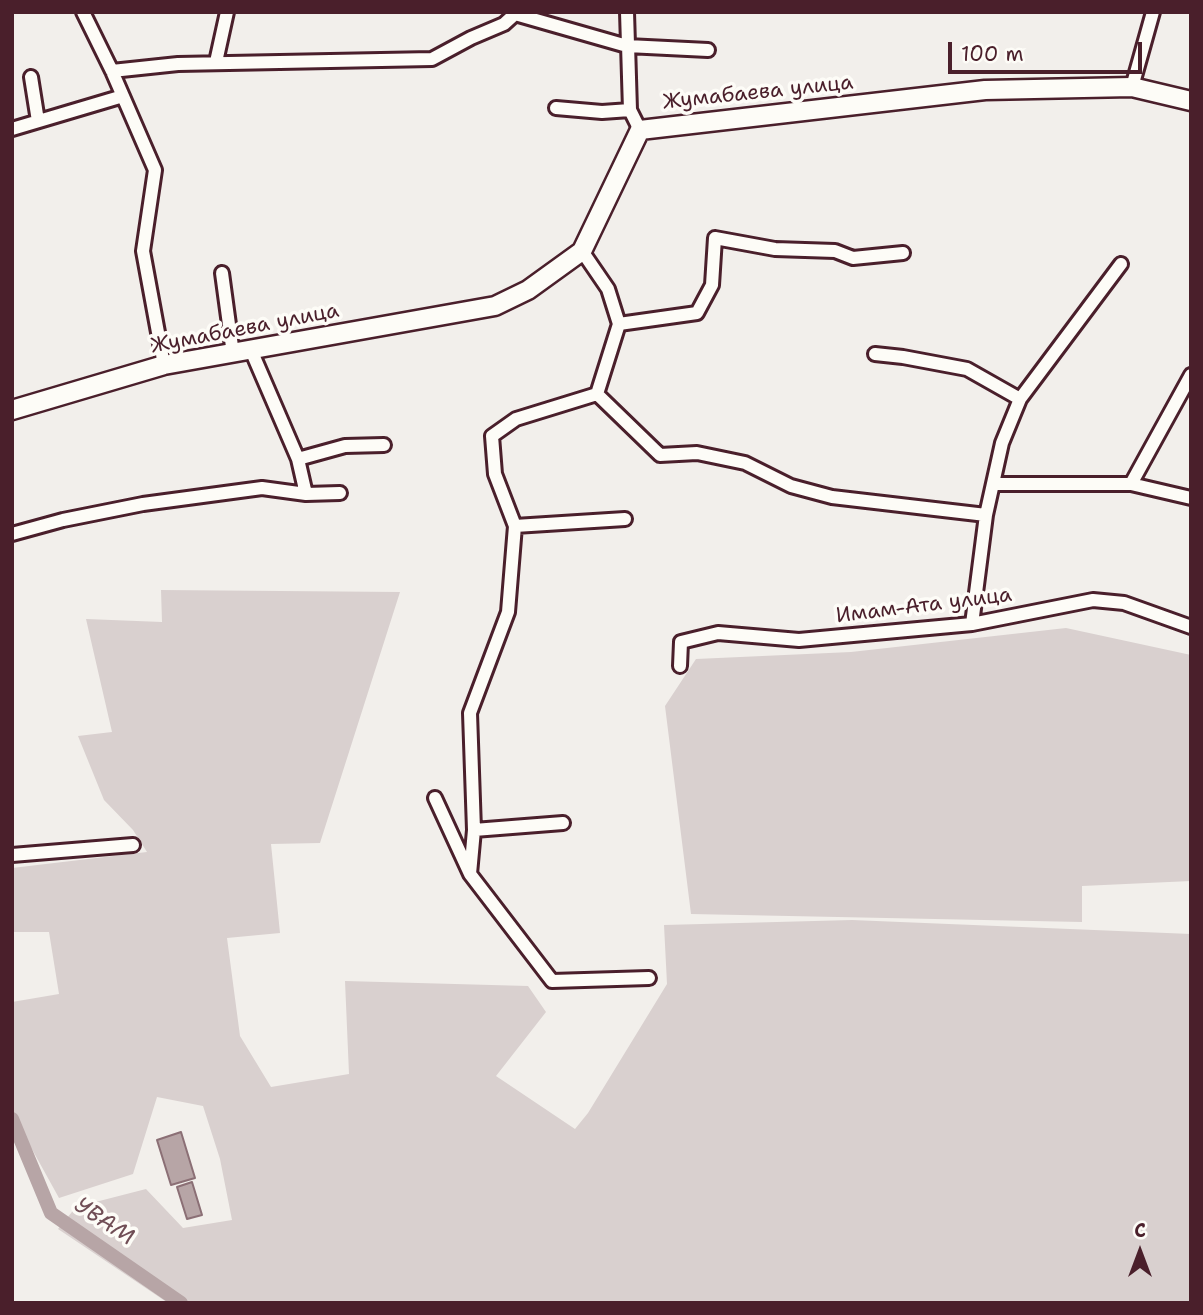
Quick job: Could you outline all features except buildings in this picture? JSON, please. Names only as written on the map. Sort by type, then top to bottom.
[{"type":"street","points":[[83,12],[155,170],[143,251],[164,365]]},
{"type":"street","points":[[216,62],[227,12]]},
{"type":"street","points":[[627,12],[629,110],[640,130]]},
{"type":"street","points":[[1132,87],[1153,12]]},
{"type":"street","points":[[112,71],[216,62],[432,59],[504,24],[515,14],[627,46],[708,50]]},
{"type":"street","points":[[31,77],[38,121]]},
{"type":"street","name":"Жумабаева улица","points":[[13,406],[164,365],[495,306],[528,290],[582,251],[640,130],[985,90],[1132,87],[1191,101]]},
{"type":"street","points":[[12,129],[123,96]]},
{"type":"street","points":[[556,108],[602,112],[629,110]]},
{"type":"street","points":[[619,324],[697,313],[712,285],[715,238],[775,249],[835,251],[853,258],[903,253]]},
{"type":"street","points":[[582,251],[608,289],[619,324],[597,394]]},
{"type":"street","points":[[972,624],[986,514],[1002,443],[1020,399],[1121,264]]},
{"type":"street","points":[[222,274],[233,354]]},
{"type":"street","points":[[251,350],[298,459],[306,494]]},
{"type":"street","points":[[875,354],[967,369],[1020,399]]},
{"type":"street","points":[[1131,484],[1191,375]]},
{"type":"street","points":[[597,394],[660,455],[697,453],[745,463],[791,486],[832,497],[986,514]]},
{"type":"street","points":[[470,874],[474,830],[470,713],[508,612],[515,526],[495,474],[492,436],[516,419],[597,394]]},
{"type":"street","points":[[298,459],[345,446],[384,445]]},
{"type":"street","points":[[994,484],[1131,484],[1191,498]]},
{"type":"street","points":[[12,534],[64,520],[169,500],[262,488],[306,494],[340,493]]},
{"type":"street","points":[[515,526],[625,519]]},
{"type":"street","name":"Имам-Ата улица","points":[[680,666],[681,642],[718,633],[799,640],[972,624],[1093,600],[1124,603],[1191,627]]},
{"type":"street","points":[[435,799],[470,874],[552,981],[649,978]]},
{"type":"street","points":[[474,830],[563,823]]},
{"type":"street","points":[[12,855],[133,845]]},
{"type":"shaded area","points":[[161,590],[400,592],[320,843],[271,844],[280,933],[227,938],[240,1036],[271,1087],[349,1074],[345,981],[528,986],[546,1012],[496,1076],[575,1129],[588,1113],[667,984],[664,925],[852,920],[1191,934],[1191,1303],[168,1303],[58,1229],[76,1207],[146,1189],[183,1228],[232,1220],[220,1159],[203,1106],[157,1097],[133,1174],[59,1198],[12,1113],[12,1002],[59,994],[49,932],[12,932],[12,868],[147,852],[133,830],[104,800],[78,736],[112,732],[86,619],[162,622]]},
{"type":"shaded area","points":[[1066,628],[1191,655],[1191,881],[1082,886],[1082,922],[691,914],[665,706],[696,659],[851,652]]},
{"type":"shaded area","points":[[181,1132],[195,1178],[171,1185],[157,1140]]},
{"type":"shaded area","points":[[192,1182],[202,1215],[187,1219],[177,1187]]},
{"type":"waterway","name":"УВАМ","points":[[12,1119],[51,1213],[181,1303]]}]
